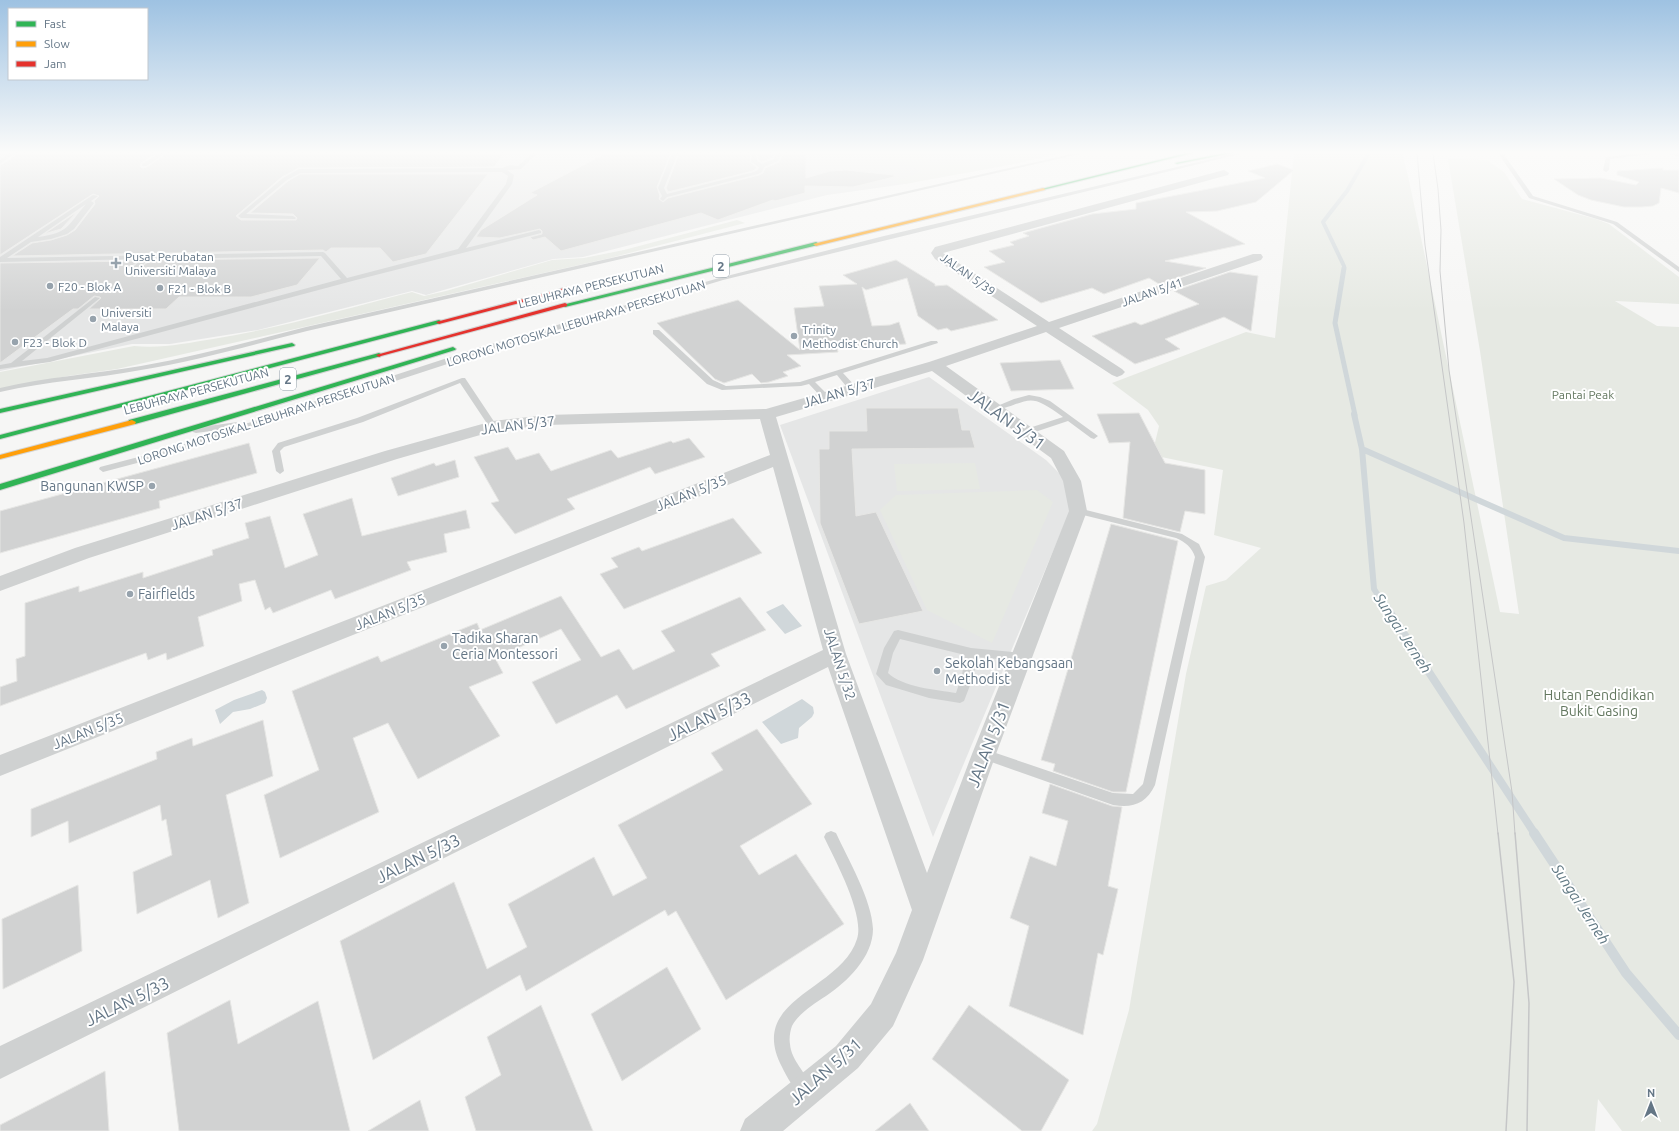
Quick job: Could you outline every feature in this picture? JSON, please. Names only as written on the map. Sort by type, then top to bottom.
[{"type":"highway","name":"LEBUHRAYA PERSEKUTUAN","points":[[0,457],[577,302],[973,206]]},
{"type":"highway","name":"LEBUHRAYA PERSEKUTUAN","points":[[0,437],[503,304],[581,285]]},
{"type":"highway","points":[[0,487],[548,320],[577,302]]},
{"type":"highway","points":[[404,322],[503,304]]},
{"type":"highway","points":[[0,411],[133,380],[304,343]]},
{"type":"street","name":"JALAN 5/39","points":[[1047,327],[938,256],[937,253],[939,250],[1103,206]]},
{"type":"street","name":"JALAN 5/41","points":[[1047,327],[1257,256]]},
{"type":"street","name":"JALAN 5/37","points":[[0,584],[82,553],[391,455],[493,426],[547,420],[767,414],[853,389],[934,354],[1047,327]]},
{"type":"street","points":[[1047,327],[1117,372]]},
{"type":"street","name":"JALAN 5/31","points":[[757,1131],[847,1057],[882,1015],[908,960],[984,754],[1078,511],[1072,481],[1058,455],[994,409],[934,354]]},
{"type":"street","name":"JALAN 5/32","points":[[767,414],[835,654],[926,909]]},
{"type":"street","name":"JALAN 5/35","points":[[0,766],[779,458]]},
{"type":"street","name":"JALAN 5/33","points":[[0,1063],[835,654]]},
{"type":"lane","points":[[0,260],[82,206]]},
{"type":"lane","points":[[30,240],[57,236],[68,231],[87,206]]},
{"type":"lane","points":[[253,206],[241,216],[293,218]]},
{"type":"lane","points":[[461,250],[493,206]]},
{"type":"lane","points":[[0,390],[76,376],[117,372],[216,352],[306,329],[849,206]]},
{"type":"lane","name":"LORONG MOTOSIKAL LEBUHRAYA PERSEKUTUAN","points":[[103,469],[172,452],[481,350],[721,279],[1014,206]]},
{"type":"lane","points":[[1559,206],[1615,223],[1679,270]]},
{"type":"lane","points":[[0,366],[11,366],[47,360],[345,280],[461,250],[539,232]]},
{"type":"lane","points":[[0,260],[323,254],[345,280]]},
{"type":"lane","points":[[133,270],[149,257]]},
{"type":"lane","points":[[11,366],[97,298]]},
{"type":"lane","points":[[656,332],[710,382],[719,387],[731,388],[794,385],[838,372],[934,354]]},
{"type":"lane","points":[[133,380],[216,352]]},
{"type":"lane","points":[[838,372],[853,389]]},
{"type":"lane","points":[[280,471],[276,451],[281,445],[360,420],[462,380],[493,426]]},
{"type":"lane","points":[[810,381],[826,397]]},
{"type":"lane","points":[[994,409],[1026,398],[1036,398],[1045,401],[1094,436]]},
{"type":"lane","points":[[1026,432],[1069,418]]},
{"type":"lane","points":[[180,432],[259,423]]},
{"type":"lane","points":[[984,754],[1113,799],[1125,801],[1136,799],[1145,793],[1149,785],[1200,557],[1199,551],[1195,545],[1179,536],[1078,511]]},
{"type":"lane","points":[[971,652],[968,675],[960,698],[929,693],[890,682],[882,674],[885,658],[891,642],[898,634],[971,652],[1022,657]]},
{"type":"lane","points":[[806,1091],[787,1060],[782,1045],[782,1028],[789,1015],[801,1004],[840,976],[854,960],[865,937],[864,917],[858,899],[831,837]]},
{"type":"shaded area","points":[[0,206],[785,206],[583,257],[553,259],[426,295],[412,291],[258,330],[170,344],[132,344],[0,371]]},
{"type":"shaded area","name":"Sekolah Kebangsaan Methodist","points":[[929,377],[1046,460],[1064,478],[1072,506],[933,837],[780,425]]},
{"type":"shaded area","points":[[783,604],[802,626],[785,634],[766,612]]},
{"type":"shaded area","points":[[262,690],[265,692],[267,698],[265,703],[250,709],[233,712],[220,724],[215,710],[234,700]]},
{"type":"shaded area","points":[[802,699],[813,707],[814,713],[812,717],[799,728],[798,738],[781,744],[762,722]]},
{"type":"green space","points":[[1289,206],[1414,206],[1500,612],[1519,614],[1480,351],[1456,206],[1547,206],[1596,219],[1609,224],[1679,277],[1679,304],[1615,301],[1657,326],[1679,327],[1679,1131],[1622,1131],[1598,1099],[1595,1131],[1092,1131],[1097,1124],[1129,1010],[1186,674],[1206,586],[1226,580],[1261,548],[1214,535],[1223,470],[1152,455],[1159,426],[1148,410],[1112,383],[1246,332],[1275,338]]},
{"type":"green space","points":[[737,220],[745,223],[610,258],[117,369],[68,376],[0,389],[0,372],[134,346],[154,347],[174,345],[238,335],[313,318],[412,292],[424,296],[446,291],[552,260],[584,258],[624,250]]},
{"type":"green space","points":[[975,463],[980,489],[897,491],[894,464]]},
{"type":"green space","points":[[1037,490],[1053,502],[992,643],[927,610],[880,510],[896,495]]},
{"type":"building","points":[[0,206],[75,206],[0,255]]},
{"type":"building","points":[[94,206],[248,206],[236,216],[241,220],[296,220],[297,218],[293,214],[250,213],[259,206],[463,206],[426,254],[393,262],[380,248],[331,248],[326,252],[323,250],[12,256],[32,243],[51,240],[67,235],[75,230]]},
{"type":"building","points":[[520,206],[757,206],[718,220],[701,213],[561,251],[545,237],[533,240],[530,237],[542,234],[540,229],[500,238],[476,237],[481,230]]},
{"type":"building","points":[[1136,206],[1240,206],[1217,211],[1186,212],[1245,244],[1165,261],[1206,268],[1159,284],[1149,278],[1104,294],[1092,288],[1041,303],[984,267],[1005,262],[989,251],[1014,245],[1010,242],[1029,236],[1023,233],[1092,214],[1136,209]]},
{"type":"building","points":[[1618,206],[1653,206],[1641,207]]},
{"type":"building","points":[[78,211],[61,229],[44,234]]},
{"type":"building","name":"Universiti Malaya","points":[[320,258],[297,285],[251,297],[179,297],[166,309],[89,309],[101,298],[94,296],[78,309],[73,309],[0,363],[0,263],[138,261],[130,268],[132,273],[151,260]]},
{"type":"building","points":[[896,260],[935,284],[935,286],[947,285],[998,320],[951,331],[947,328],[938,330],[918,316],[907,278],[866,290],[862,287],[872,326],[890,325],[899,322],[906,344],[837,348],[838,352],[787,355],[801,366],[783,372],[788,376],[761,383],[752,374],[724,383],[715,379],[657,323],[738,300],[800,350],[794,308],[824,306],[819,286],[857,284],[843,275]]},
{"type":"building","points":[[1230,272],[1258,276],[1251,331],[1224,317],[1165,339],[1180,349],[1135,364],[1092,336],[1135,322],[1141,325],[1199,304],[1174,291]]},
{"type":"building","points":[[1060,360],[1074,389],[1011,391],[1000,363]]},
{"type":"building","points":[[866,408],[958,408],[962,430],[970,430],[975,448],[852,449],[856,516],[876,512],[923,611],[859,624],[820,523],[819,449],[829,449],[829,431],[867,431]]},
{"type":"building","points":[[1139,413],[1165,463],[1205,470],[1205,514],[1185,511],[1180,532],[1123,518],[1130,442],[1109,443],[1097,414]]},
{"type":"building","points":[[689,438],[705,457],[655,474],[650,467],[567,499],[575,509],[515,534],[491,503],[499,501],[474,457],[508,447],[516,460],[539,453],[551,471],[611,450],[618,458],[671,441],[673,443]]},
{"type":"building","name":"Bangunan KWSP","points":[[249,443],[257,473],[159,501],[160,508],[0,553],[0,511]]},
{"type":"building","points":[[455,460],[459,477],[398,496],[391,478],[434,463],[436,466]]},
{"type":"building","points":[[352,498],[362,536],[466,510],[470,528],[444,534],[447,552],[407,562],[411,570],[335,599],[331,590],[273,613],[270,607],[265,610],[255,580],[239,584],[242,601],[198,617],[204,646],[167,660],[166,653],[148,660],[146,653],[0,706],[0,687],[17,681],[16,659],[25,656],[25,603],[79,586],[79,592],[143,572],[143,578],[213,555],[212,550],[249,538],[245,523],[270,516],[285,568],[318,555],[303,514]]},
{"type":"building","points":[[733,518],[762,553],[624,609],[600,574],[618,567],[611,558],[639,547],[642,551]]},
{"type":"building","points":[[1111,524],[1178,541],[1126,792],[1113,792],[1053,771],[1055,764],[1041,760]]},
{"type":"building","points":[[561,596],[601,657],[619,649],[633,670],[675,651],[661,631],[740,597],[766,630],[711,654],[720,666],[626,709],[617,695],[556,724],[532,682],[581,660],[561,629],[495,658],[503,673],[469,687],[500,736],[418,779],[388,723],[353,738],[379,812],[280,858],[264,795],[319,770],[292,691],[378,656],[381,662],[477,623],[480,630]]},
{"type":"building","points":[[263,720],[273,776],[226,795],[249,903],[218,918],[210,880],[137,914],[133,872],[172,855],[166,819],[162,821],[160,805],[69,843],[68,821],[31,837],[31,809],[157,759],[156,752],[192,738],[193,746]]},
{"type":"building","points":[[757,729],[812,804],[740,846],[759,875],[796,854],[844,924],[726,1000],[676,911],[668,916],[665,910],[526,991],[520,975],[373,1060],[340,941],[454,882],[487,969],[527,947],[508,904],[594,857],[613,896],[647,878],[618,825],[723,770],[711,753]]},
{"type":"building","points":[[1050,784],[1112,806],[1122,807],[1108,886],[1118,889],[1103,955],[1098,953],[1083,1035],[1009,1006],[1029,926],[1010,918],[1030,856],[1056,866],[1068,821],[1042,813]]},
{"type":"building","points":[[78,885],[82,951],[3,989],[2,919]]},
{"type":"building","points":[[667,967],[701,1029],[622,1081],[591,1014]]},
{"type":"building","points":[[230,1000],[238,1044],[318,1001],[350,1131],[179,1131],[167,1033]]},
{"type":"building","points":[[541,1005],[593,1131],[476,1131],[465,1097],[501,1075],[487,1037]]},
{"type":"building","points":[[969,1005],[1069,1080],[1041,1131],[1022,1131],[932,1059]]},
{"type":"building","points":[[105,1071],[109,1131],[0,1131],[0,1125]]},
{"type":"building","points":[[420,1100],[429,1131],[368,1131]]},
{"type":"building","points":[[910,1103],[929,1131],[875,1131]]},
{"type":"waterway","name":"Sungai Jerneh","points":[[1336,206],[1323,222],[1344,268]]},
{"type":"waterway","name":"Sungai Jerneh","points":[[1344,268],[1335,323],[1355,415]]},
{"type":"waterway","name":"Sungai Jerneh","points":[[1354,414],[1362,449]]},
{"type":"waterway","points":[[1362,449],[1564,538],[1679,551]]},
{"type":"waterway","name":"Sungai Jerneh","points":[[1362,449],[1374,589],[1381,600]]},
{"type":"waterway","name":"Sungai Jerneh","points":[[1381,599],[1535,834]]},
{"type":"waterway","name":"Sungai Jerneh","points":[[1534,833],[1626,973],[1679,1035]]},
{"type":"tram line","points":[[1422,206],[1425,245],[1464,523],[1498,834]]},
{"type":"tram line","points":[[1439,206],[1441,230],[1440,271],[1449,370],[1512,792],[1515,834]]},
{"type":"tram line","points":[[1498,833],[1514,982],[1506,1131]]},
{"type":"tram line","points":[[1515,833],[1529,1003],[1527,1131]]},
{"type":"traffic: fast","points":[[565,305],[816,244]]},
{"type":"traffic: fast","points":[[0,437],[439,322]]},
{"type":"traffic: fast","points":[[0,411],[292,345]]},
{"type":"traffic: fast","points":[[0,487],[453,349]]},
{"type":"traffic: fast","points":[[132,422],[379,355]]},
{"type":"traffic: slow","points":[[816,244],[974,206]]},
{"type":"traffic: slow","points":[[0,457],[132,422]]},
{"type":"traffic: jam","points":[[439,322],[568,289]]},
{"type":"traffic: jam","points":[[379,355],[565,305]]},
{"type":"place","name":"Pusat Perubatan Universiti Malaya","points":[[116,263]]},
{"type":"place","name":"F20 - Blok A","points":[[50,286]]},
{"type":"place","name":"F21 - Blok B","points":[[160,288]]},
{"type":"place","name":"Universiti Malaya","points":[[93,319]]},
{"type":"place","name":"Trinity Methodist Church","points":[[794,336]]},
{"type":"place","name":"F23 - Blok D","points":[[15,342]]},
{"type":"place","name":"Bangunan KWSP","points":[[152,486]]},
{"type":"place","name":"Fairfields","points":[[130,594]]},
{"type":"place","name":"Tadika Sharan Ceria Montessori","points":[[444,646]]},
{"type":"place","name":"Sekolah Kebangsaan Methodist","points":[[937,671]]},
{"type":"park label","name":"Pantai Peak","points":[[1583,394]]},
{"type":"park label","name":"Hutan Pendidikan Bukit Gasing","points":[[1599,704]]}]
